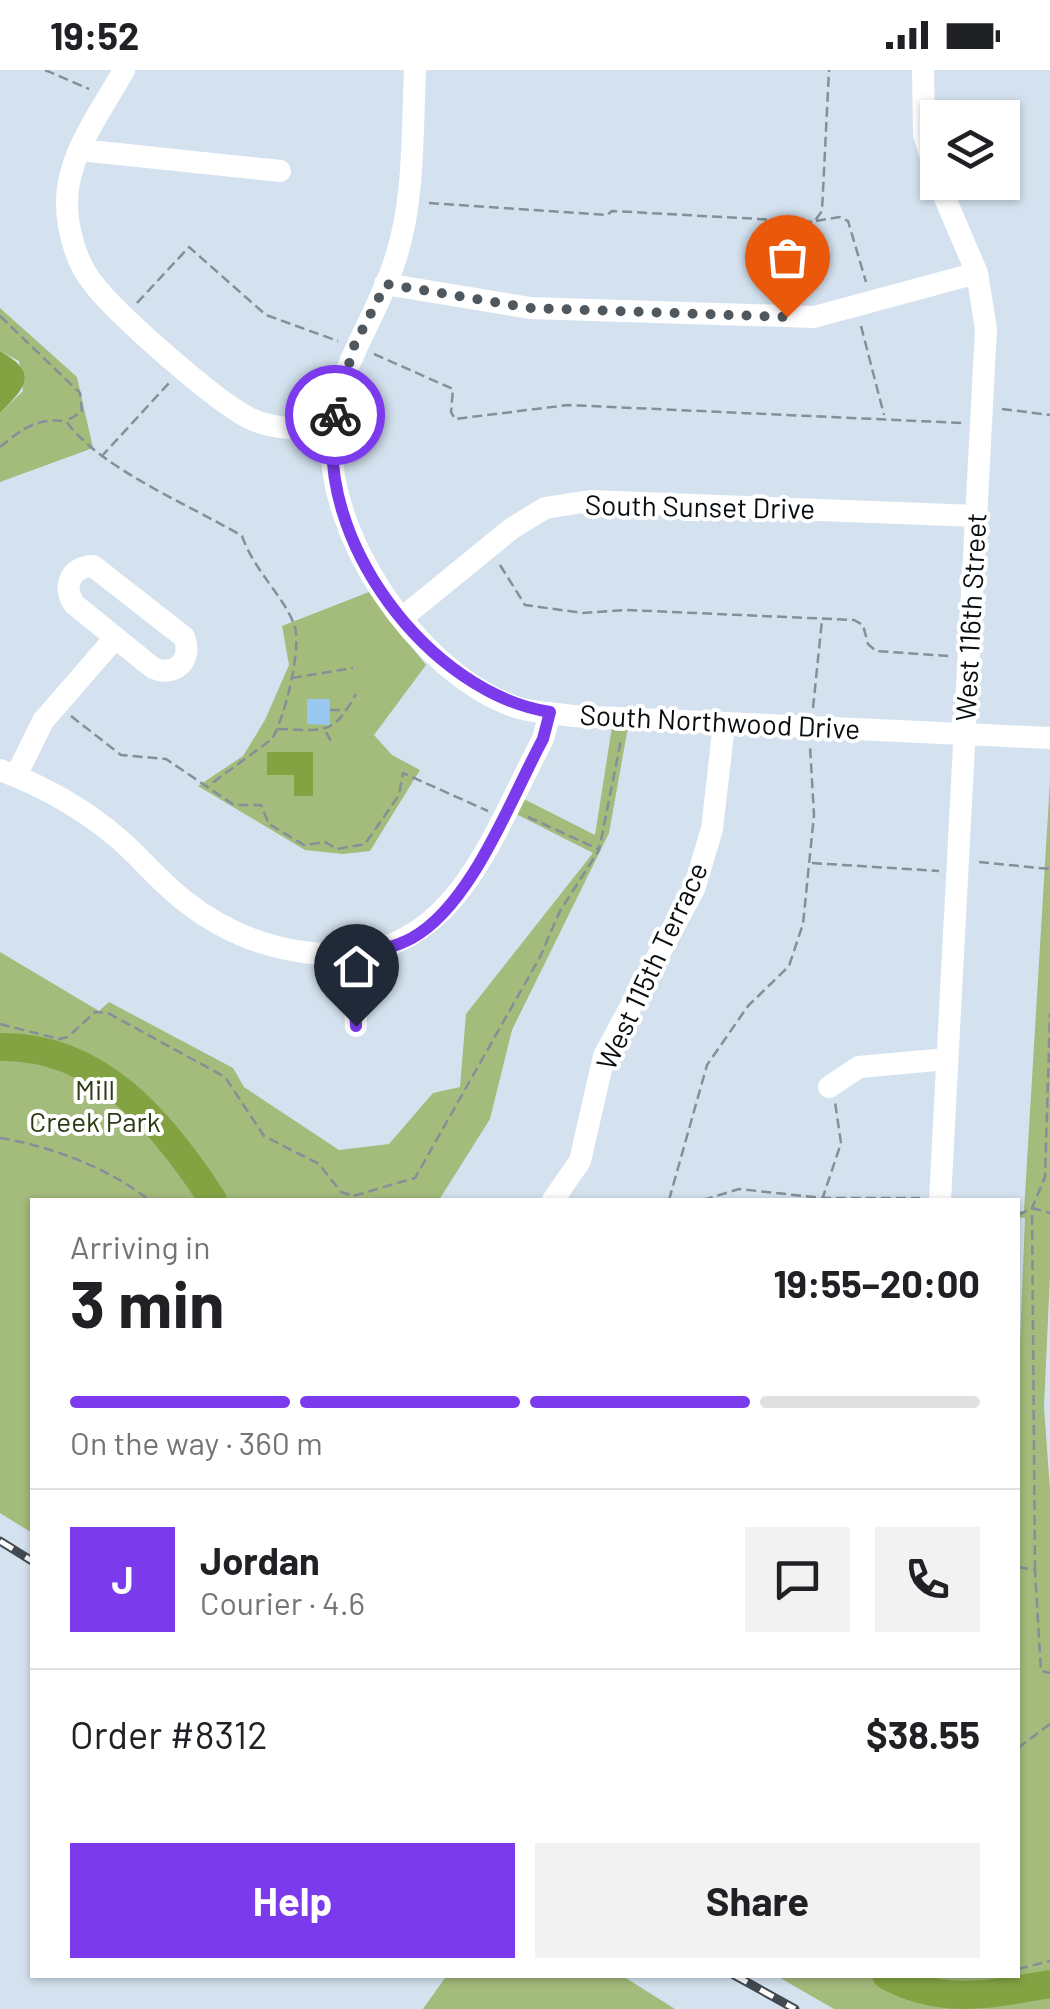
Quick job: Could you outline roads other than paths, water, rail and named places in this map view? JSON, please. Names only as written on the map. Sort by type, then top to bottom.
[{"type":"street","points":[[124,70],[80,150],[67,200],[72,240],[90,281],[184,367],[251,420],[332,432]]},
{"type":"street","name":"South Northwood Drive","points":[[416,70],[408,200],[386,284],[354,346],[339,388],[332,432],[334,470],[348,530],[373,578],[442,663],[477,688],[515,707],[550,712],[1050,738]]},
{"type":"street","name":"West 116th Street","points":[[923,70],[923,100]]},
{"type":"street","points":[[80,150],[280,171]]},
{"type":"street","name":"West 116th Street","points":[[934,1198],[947,1059],[986,329],[977,272],[946,200]]},
{"type":"street","points":[[386,284],[530,308],[814,317],[977,272]]},
{"type":"street","name":"South Sunset Drive","points":[[402,618],[489,547],[545,508],[590,501],[976,516]]},
{"type":"street","points":[[82,567],[104,570],[179,631],[188,651],[176,669],[161,671],[115,638],[70,599],[69,580],[82,567]]},
{"type":"street","points":[[115,638],[43,721],[8,773],[88,814],[213,921],[286,950],[353,955],[412,938],[438,919],[459,894],[505,811],[543,739],[550,712]]},
{"type":"street","name":"West 115th Terrace","points":[[554,1198],[580,1161],[604,1056],[694,889],[712,829],[724,724]]},
{"type":"street","points":[[353,955],[356,1026]]},
{"type":"street","points":[[829,1087],[859,1068],[947,1059]]},
{"type":"waterway","points":[[0,1047],[36,1050],[68,1059],[98,1074],[150,1117],[212,1198]]},
{"type":"waterway","points":[[892,1978],[927,1991],[967,1995],[1050,1984]]},
{"type":"railway","points":[[0,1541],[30,1560]]},
{"type":"railway","points":[[739,1978],[795,2009]]},
{"type":"park label","name":"Mill Creek Park","points":[[95,1106]]}]
